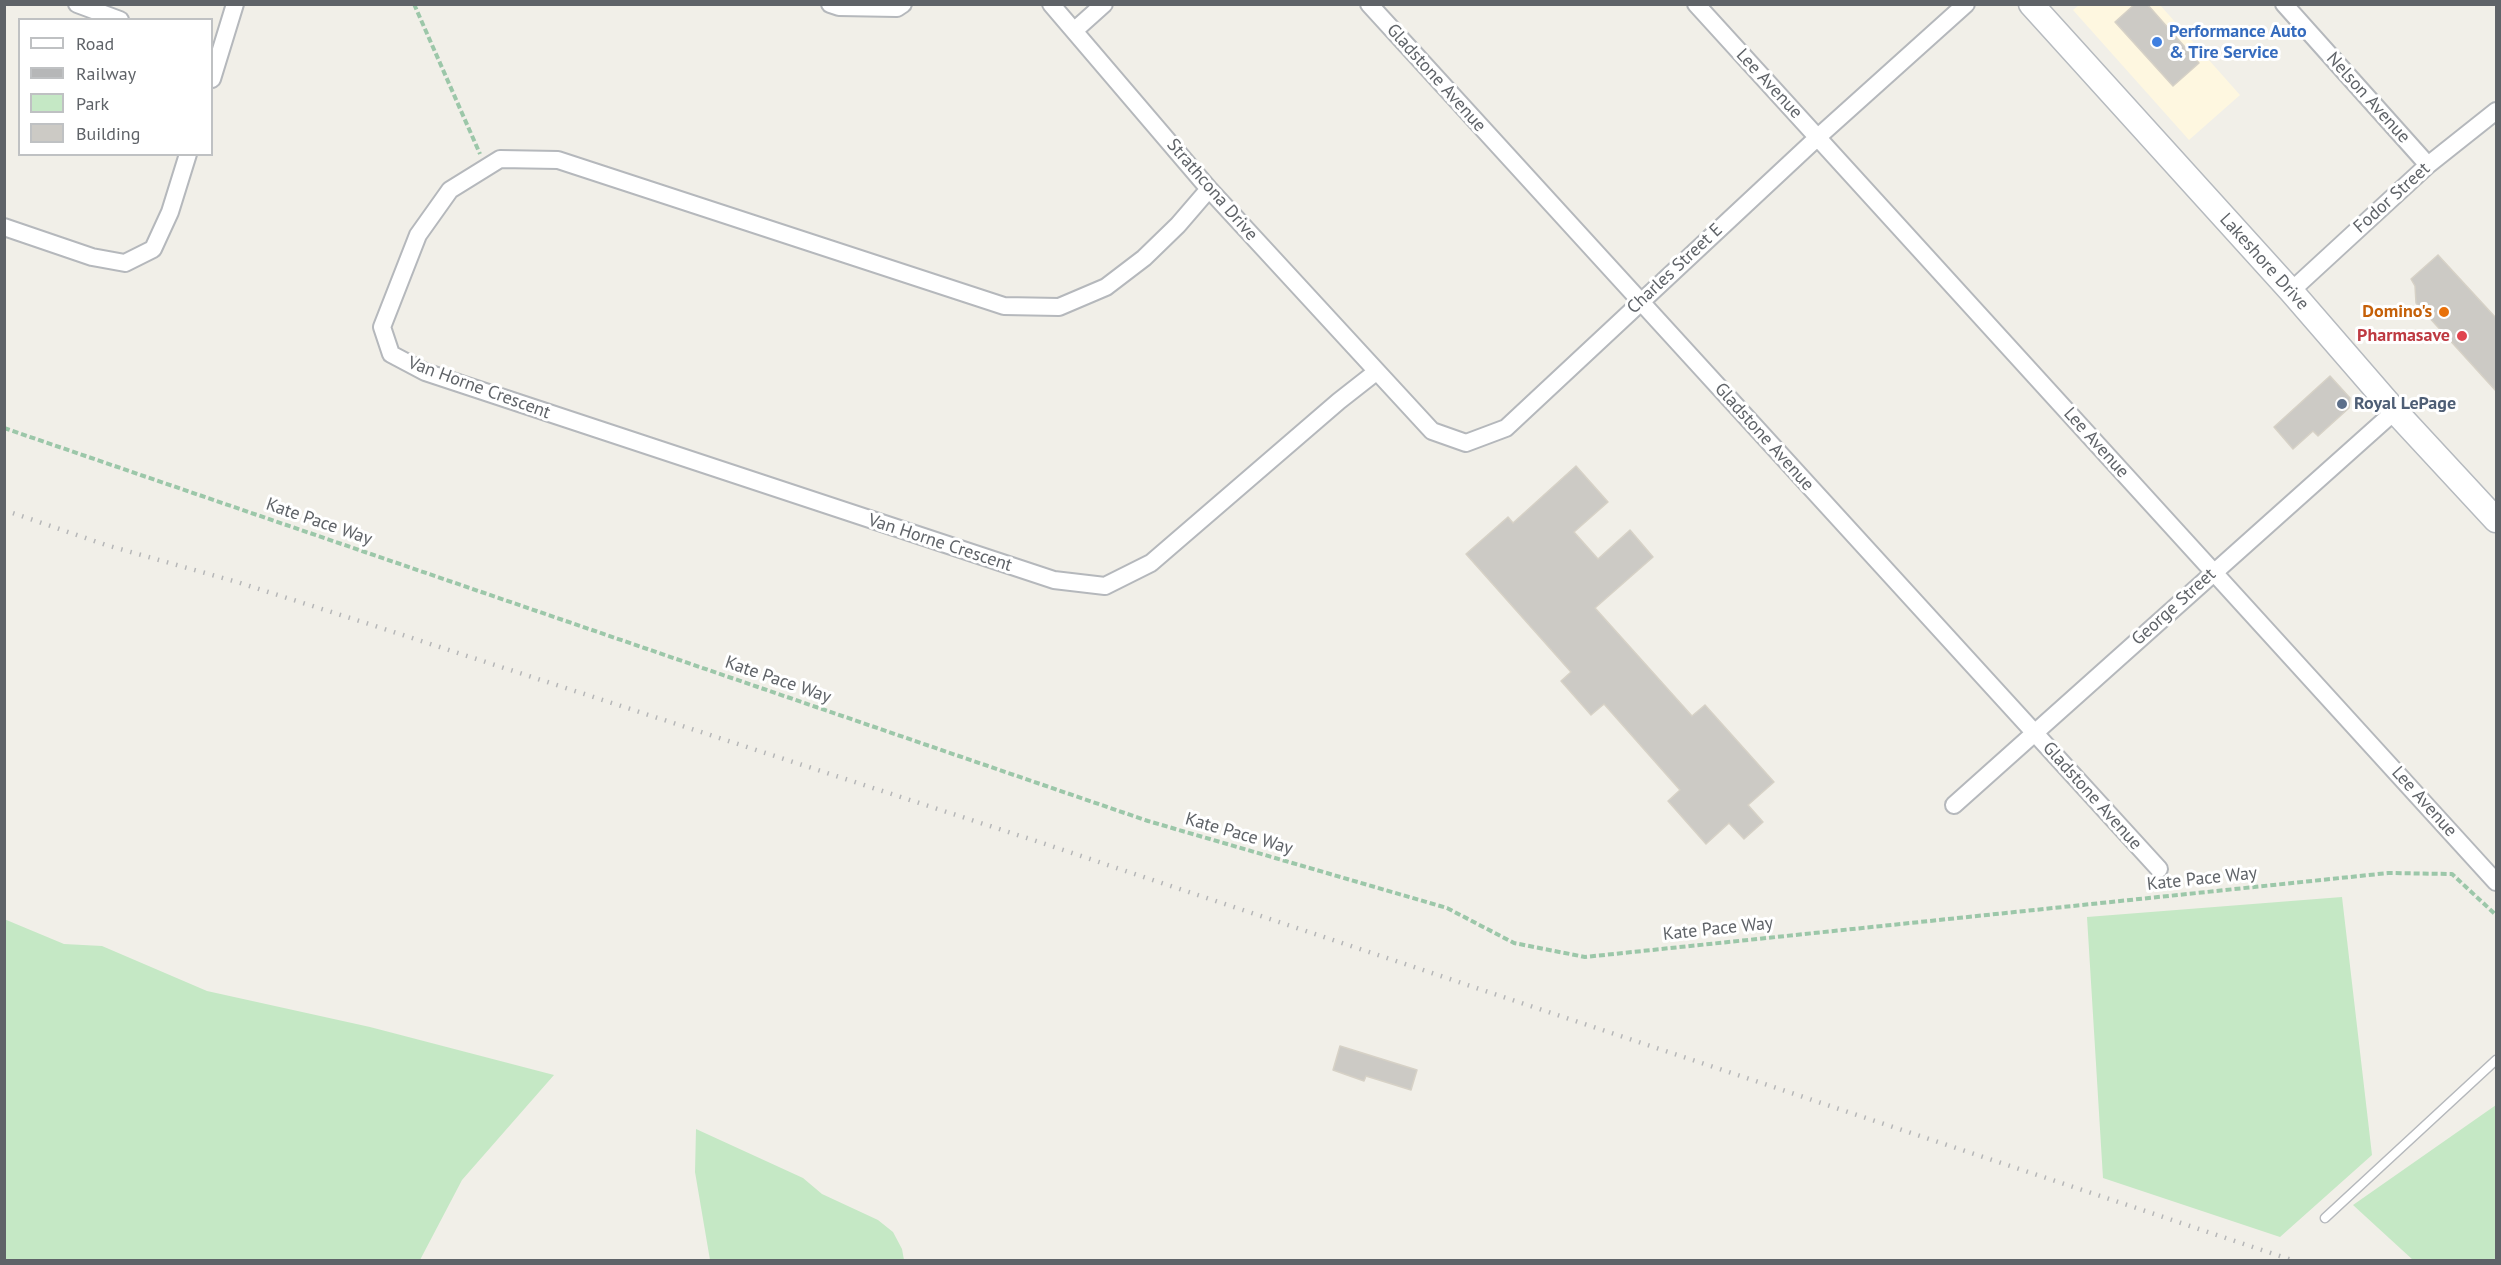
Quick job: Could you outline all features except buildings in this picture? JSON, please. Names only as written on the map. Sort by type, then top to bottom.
[{"type":"main road","name":"Lakeshore Drive","points":[[2031,4],[2291,291],[2395,411],[2496,520]]},
{"type":"street","points":[[77,4],[115,18]]},
{"type":"street","points":[[213,70],[215,53],[235,4]]},
{"type":"street","points":[[830,4],[839,8],[897,8],[903,4]]},
{"type":"street","name":"Strathcona Drive","points":[[1051,4],[1209,189],[1376,372]]},
{"type":"street","points":[[1075,30],[1104,4]]},
{"type":"street","name":"Gladstone Avenue","points":[[1369,4],[2159,869]]},
{"type":"street","name":"Lee Avenue","points":[[1696,4],[2496,882]]},
{"type":"street","name":"Charles Street E","points":[[1376,372],[1431,431],[1466,443],[1506,428],[1818,137],[1966,4]]},
{"type":"street","name":"Nelson Avenue","points":[[2284,4],[2428,165]]},
{"type":"street","name":"Fodor Street","points":[[2291,291],[2428,165],[2496,111]]},
{"type":"street","points":[[4,227],[92,257],[125,263],[153,249],[170,212],[187,156]]},
{"type":"street","name":"Van Horne Crescent","points":[[1209,189],[1178,225],[1144,258],[1106,287],[1059,307],[1004,306],[558,160],[500,159],[450,190],[418,235],[382,327],[391,354],[425,372],[1054,580],[1105,586],[1151,563],[1339,400],[1376,372]]},
{"type":"street","name":"George Street","points":[[1954,805],[2213,571],[2395,411]]},
{"type":"lane","points":[[2325,1218],[2496,1060]]},
{"type":"path","points":[[414,4],[486,168]]},
{"type":"path","name":"Kate Pace Way","points":[[4,428],[1148,821],[1447,908],[1514,943],[1585,957],[2388,873],[2452,874],[2496,915]]},
{"type":"shaded area","points":[[2079,5],[2160,5],[2240,95],[2189,140],[2073,10]]},
{"type":"green space","points":[[2342,897],[2372,1155],[2280,1237],[2103,1178],[2087,917]]},
{"type":"green space","points":[[4,919],[64,944],[102,946],[207,991],[370,1027],[554,1075],[462,1180],[420,1260],[5,1260]]},
{"type":"green space","points":[[2496,1105],[2496,1260],[2413,1260],[2353,1205]]},
{"type":"green space","points":[[696,1129],[803,1178],[822,1194],[878,1220],[893,1232],[902,1249],[904,1260],[710,1260],[695,1172]]},
{"type":"railway","points":[[4,510],[106,545],[237,582],[369,624],[1033,840],[2292,1260]]},
{"type":"place","name":"Performance Auto & Tire Service","points":[[2157,42]]},
{"type":"place","name":"Domino's","points":[[2444,312]]},
{"type":"place","name":"Pharmasave","points":[[2462,336]]},
{"type":"place","name":"Royal LePage","points":[[2342,404]]}]
